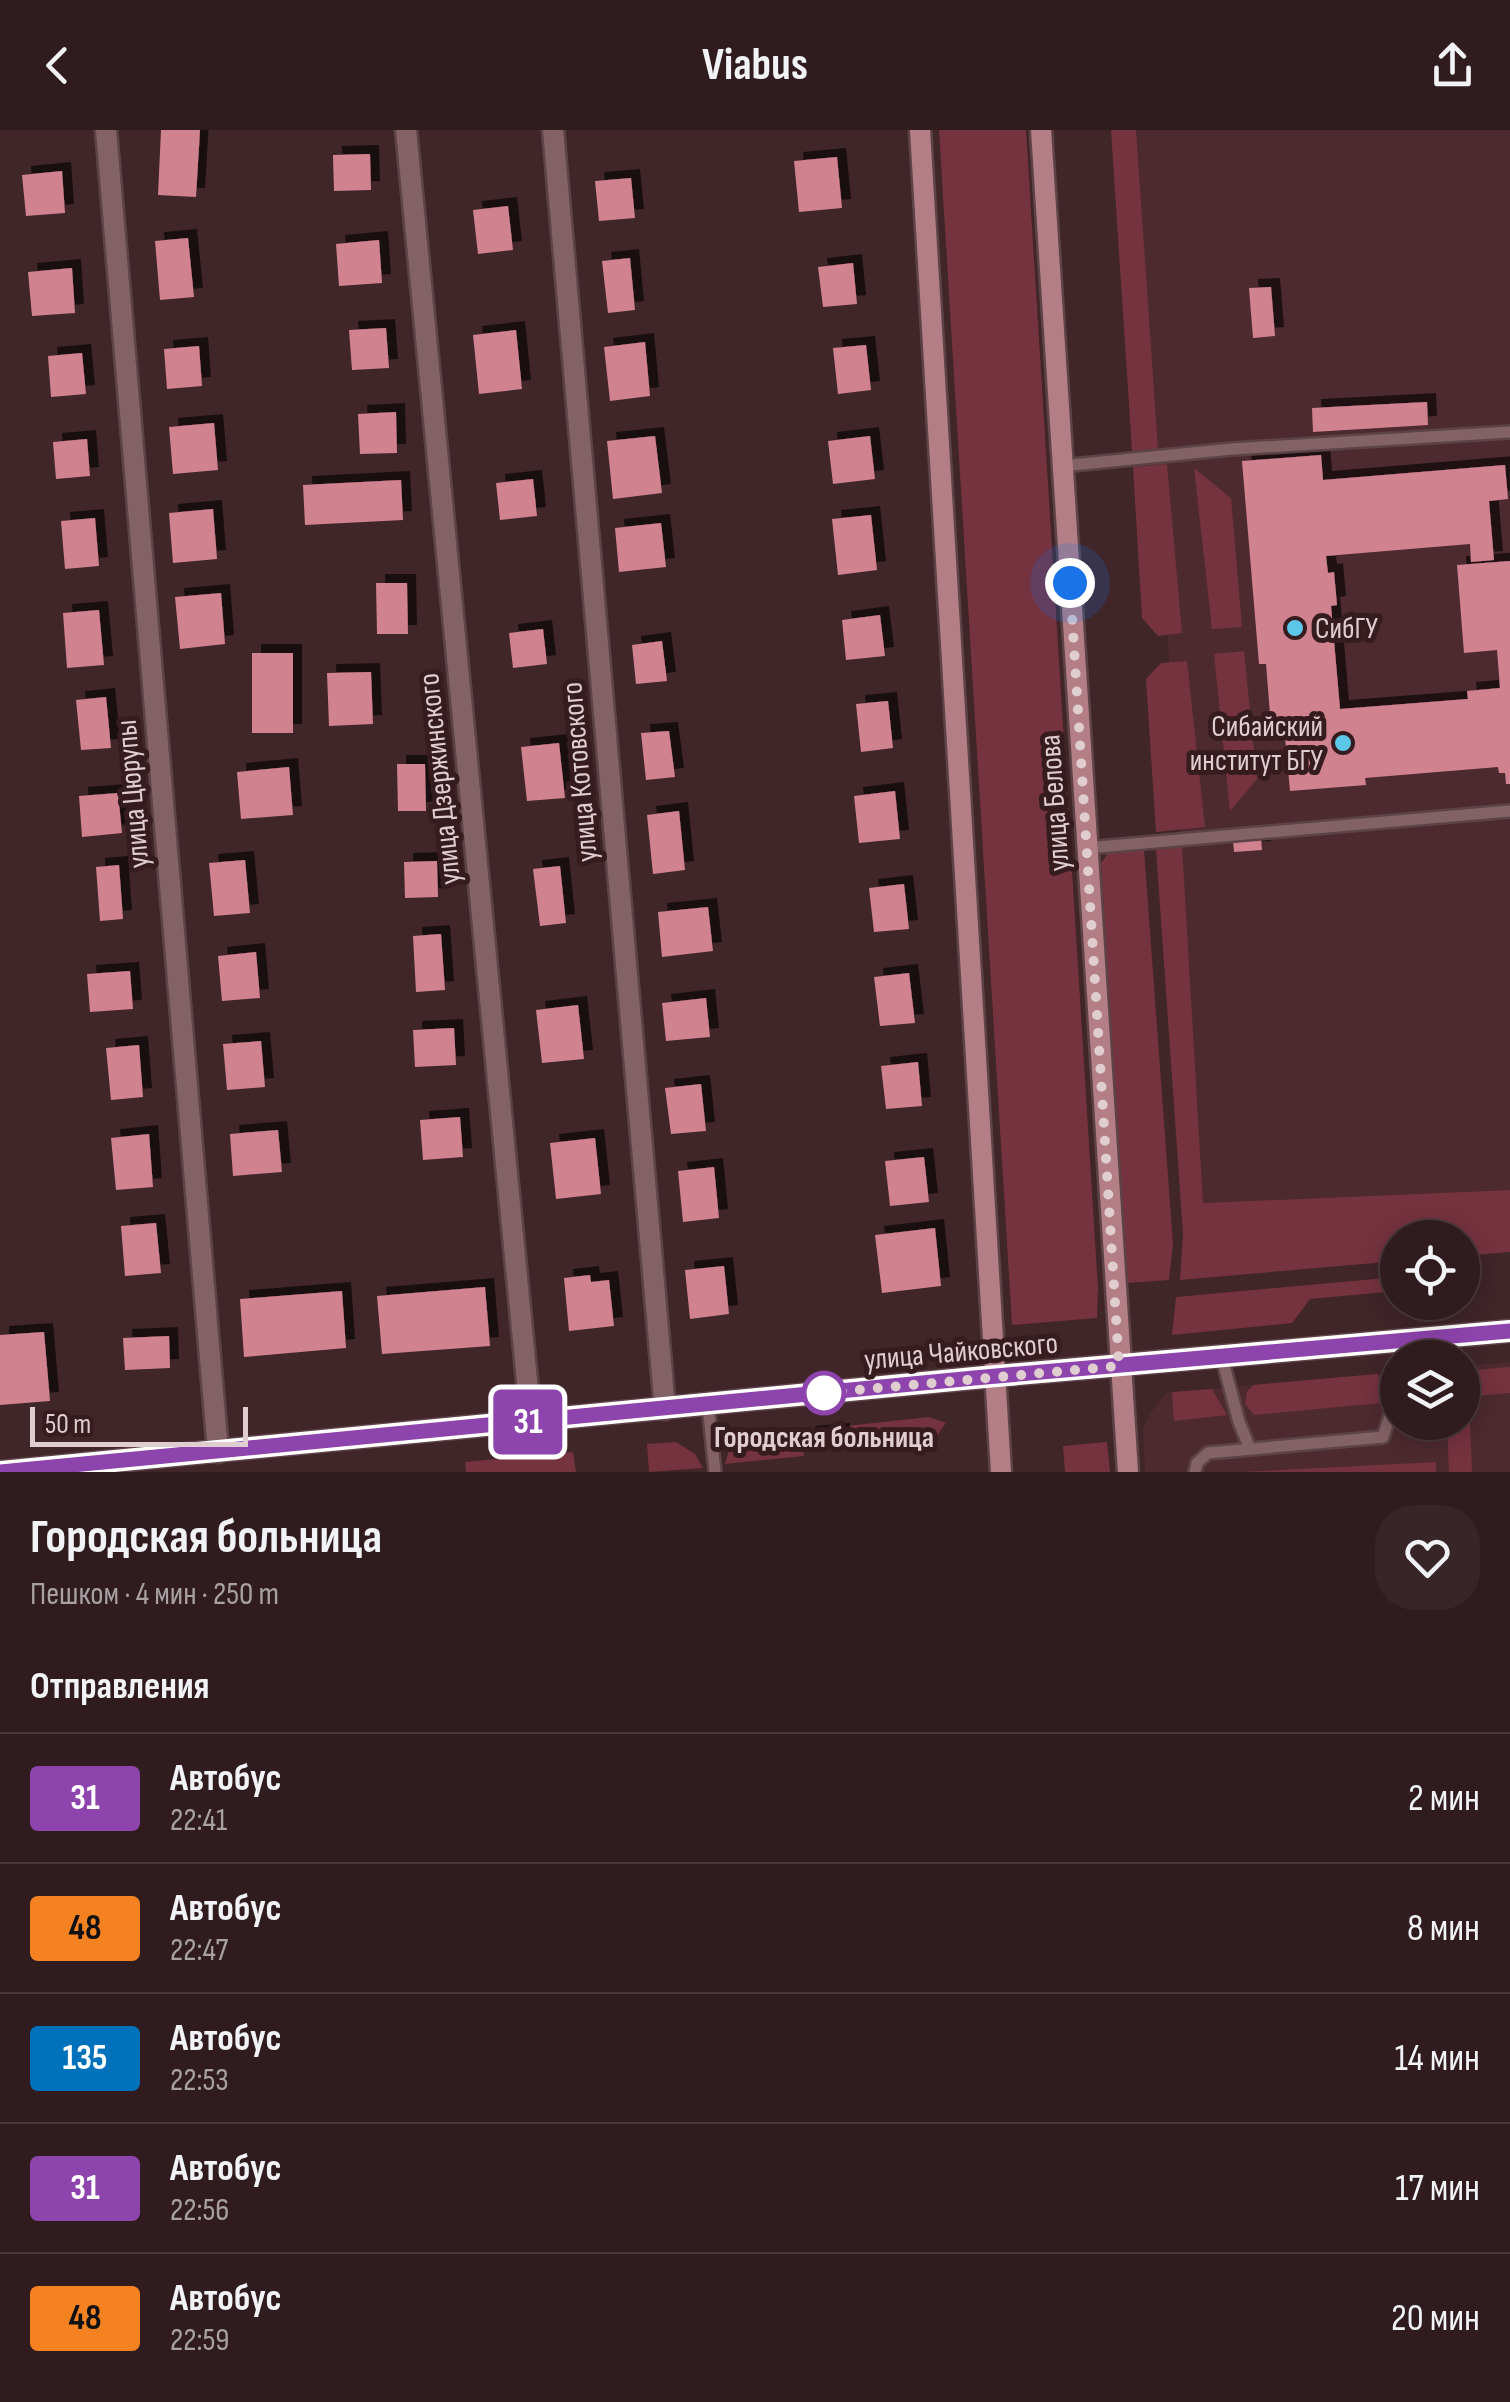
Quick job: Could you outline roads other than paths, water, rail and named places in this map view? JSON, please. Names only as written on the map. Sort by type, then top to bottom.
[{"type":"main road","points":[[920,130],[1001,1472]]},
{"type":"main road","name":"улица Белова","points":[[1041,130],[1128,1472]]},
{"type":"main road","name":"улица Чайковского","points":[[1455,1340],[1510,1331]]},
{"type":"main road","name":"улица Чайковского","points":[[0,1472],[210,1459],[994,1376],[1380,1350]]},
{"type":"street","name":"улица Цюрупы","points":[[106,130],[210,1459]]},
{"type":"street","name":"улица Дзержинского","points":[[406,130],[531,1422]]},
{"type":"street","name":"улица Котовского","points":[[553,130],[665,1409]]},
{"type":"lane","points":[[1062,466],[1232,450],[1510,432]]},
{"type":"lane","points":[[1087,848],[1510,810]]},
{"type":"lane","points":[[1222,1358],[1250,1449]]},
{"type":"lane","points":[[708,1405],[714,1472]]},
{"type":"lane","points":[[1195,1472],[1197,1463],[1208,1452],[1380,1437]]},
{"type":"place","name":"СибГУ","points":[[1295,628]]},
{"type":"place","name":"Сибайский институт БГУ","points":[[1343,743]]},
{"type":"place","name":"Городская больница","points":[[824,1393]]}]
